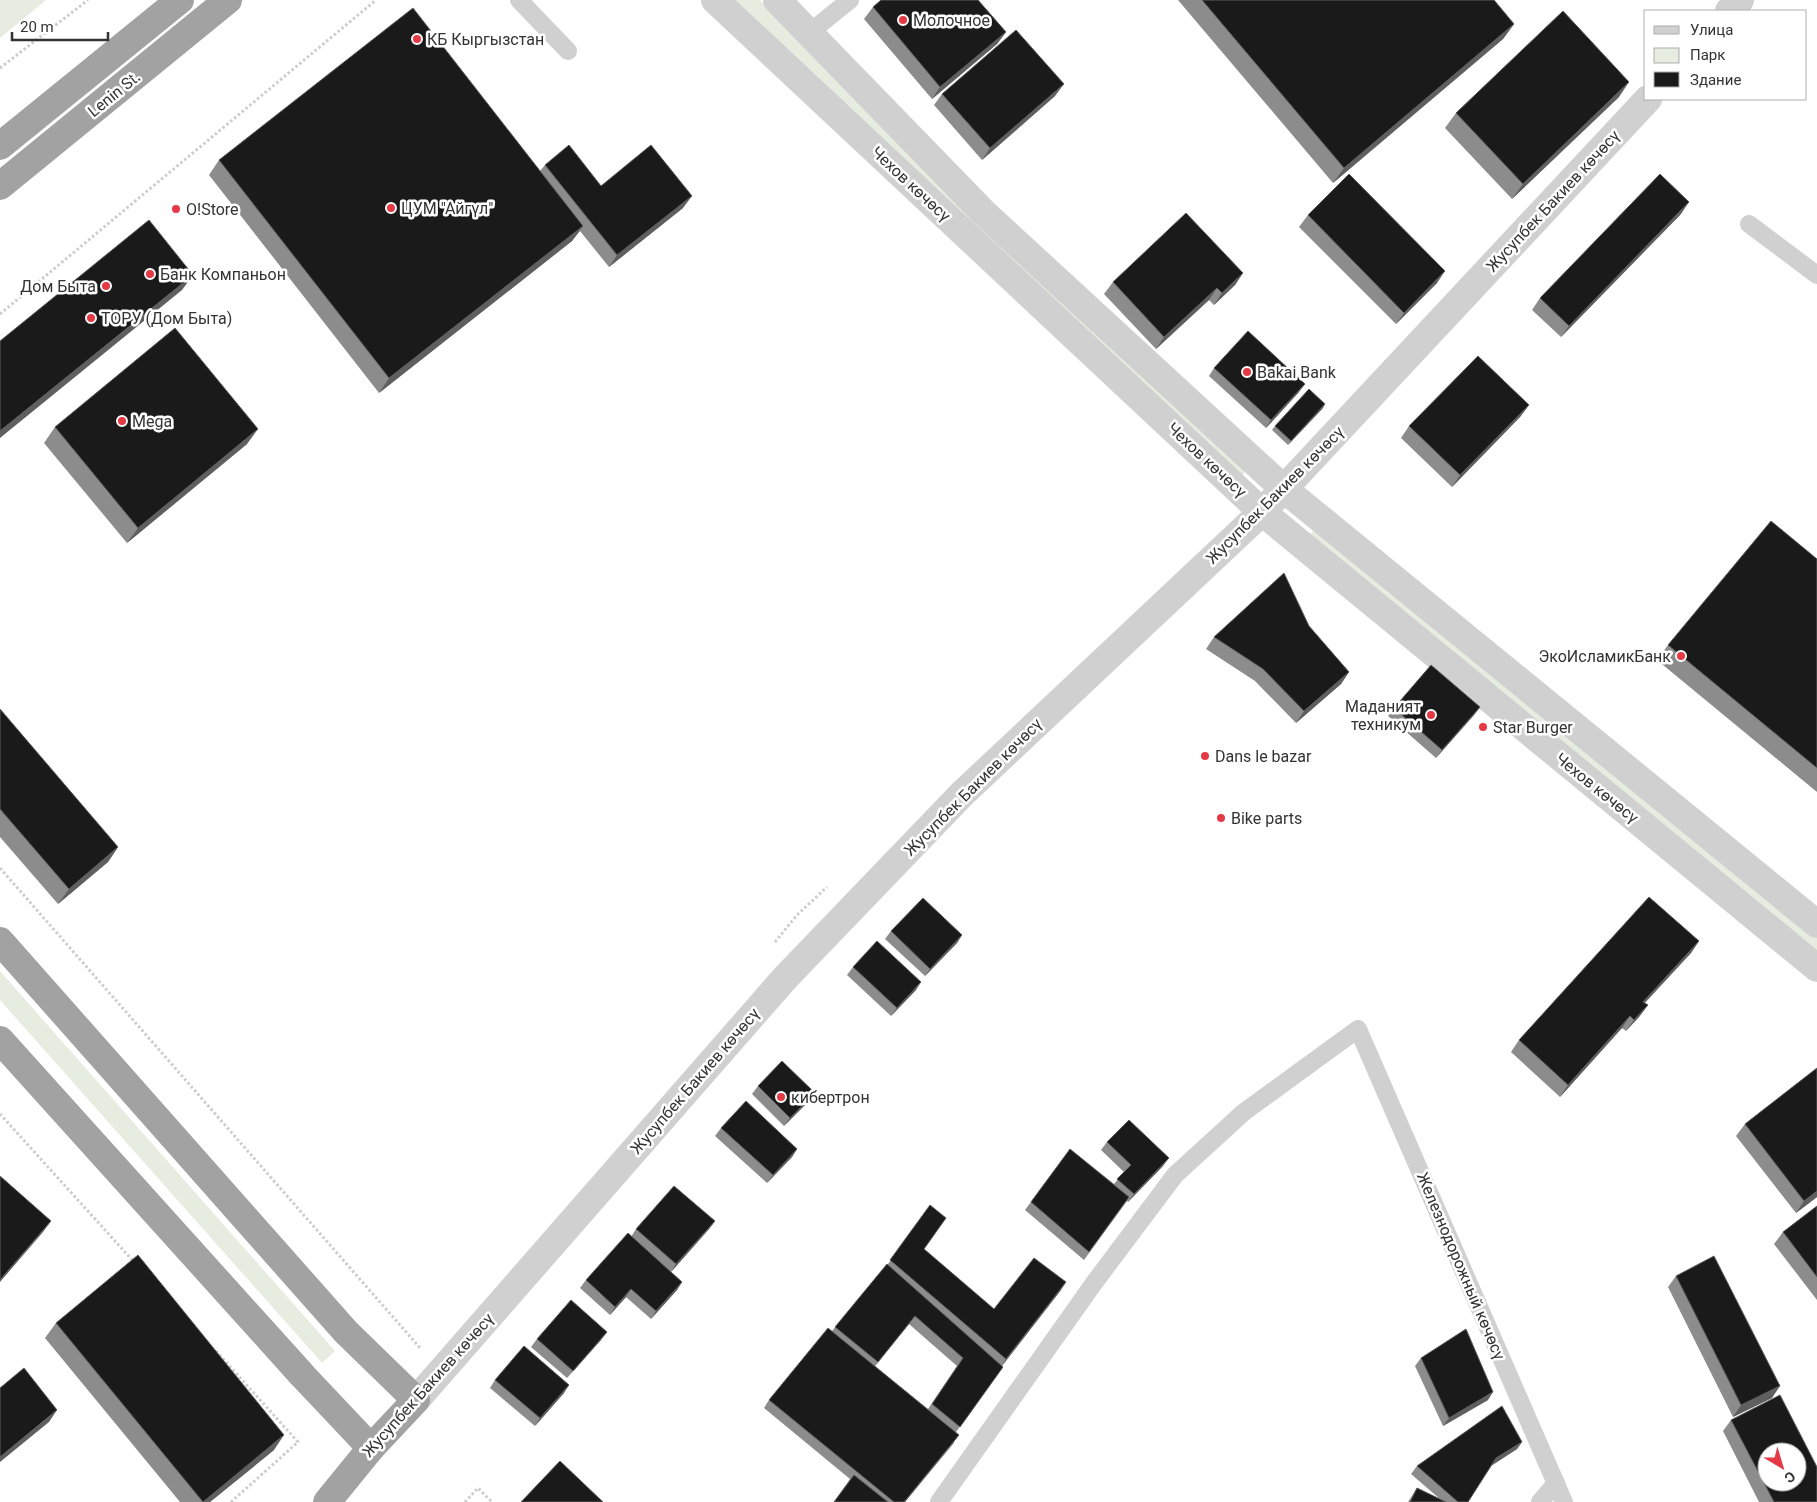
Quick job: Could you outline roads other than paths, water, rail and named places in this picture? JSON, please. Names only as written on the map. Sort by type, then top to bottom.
[{"type":"highway","name":"Lenin St.","points":[[0,146],[180,0]]},
{"type":"highway","name":"Lenin St.","points":[[0,186],[228,0]]},
{"type":"highway","points":[[0,941],[346,1332],[416,1400]]},
{"type":"highway","points":[[0,1040],[296,1369],[371,1448]]},
{"type":"highway","name":"Жусупбек Бакиев көчөсү","points":[[327,1502],[371,1448],[416,1400]]},
{"type":"street","name":"Чехов көчөсү","points":[[714,0],[1262,512],[1817,968]]},
{"type":"street","name":"Чехов көчөсү","points":[[777,0],[984,213],[1284,489],[1817,924]]},
{"type":"street","points":[[1730,10],[1740,0]]},
{"type":"street","name":"Жусупбек Бакиев көчөсү","points":[[416,1400],[785,978],[962,794],[1262,512],[1647,100]]},
{"type":"street","points":[[1241,492],[1253,492],[1258,488],[1262,475],[1259,466]]},
{"type":"street","points":[[1300,544],[1297,534],[1299,525],[1306,520],[1322,520]]},
{"type":"lane","points":[[519,0],[568,51]]},
{"type":"lane","points":[[809,33],[850,0]]},
{"type":"lane","points":[[1749,224],[1817,275]]},
{"type":"lane","name":"Железнодорожный көчөсү","points":[[939,1502],[1094,1283],[1174,1175],[1244,1112],[1358,1029],[1564,1502]]},
{"type":"lane","points":[[1540,1502],[1556,1483]]},
{"type":"place","name":"Молочное","points":[[903,20]]},
{"type":"place","name":"КБ Кыргызстан","points":[[417,39]]},
{"type":"place","name":"ЦУМ \"Айгүл\"","points":[[391,208]]},
{"type":"place","name":"O!Store","points":[[176,209]]},
{"type":"place","name":"Банк Компаньон","points":[[150,274]]},
{"type":"place","name":"Дом Быта","points":[[106,286]]},
{"type":"place","name":"ТОРУ (Дом Быта)","points":[[91,318]]},
{"type":"place","name":"Bakai Bank","points":[[1247,372]]},
{"type":"place","name":"Mega","points":[[122,421]]},
{"type":"place","name":"ЭкоИсламикБанк","points":[[1681,656]]},
{"type":"place","name":"Маданият техникум","points":[[1431,715]]},
{"type":"place","name":"Star Burger","points":[[1483,727]]},
{"type":"place","name":"Dans le bazar","points":[[1205,756]]},
{"type":"place","name":"Bike parts","points":[[1221,818]]},
{"type":"place","name":"кибертрон","points":[[781,1097]]}]
